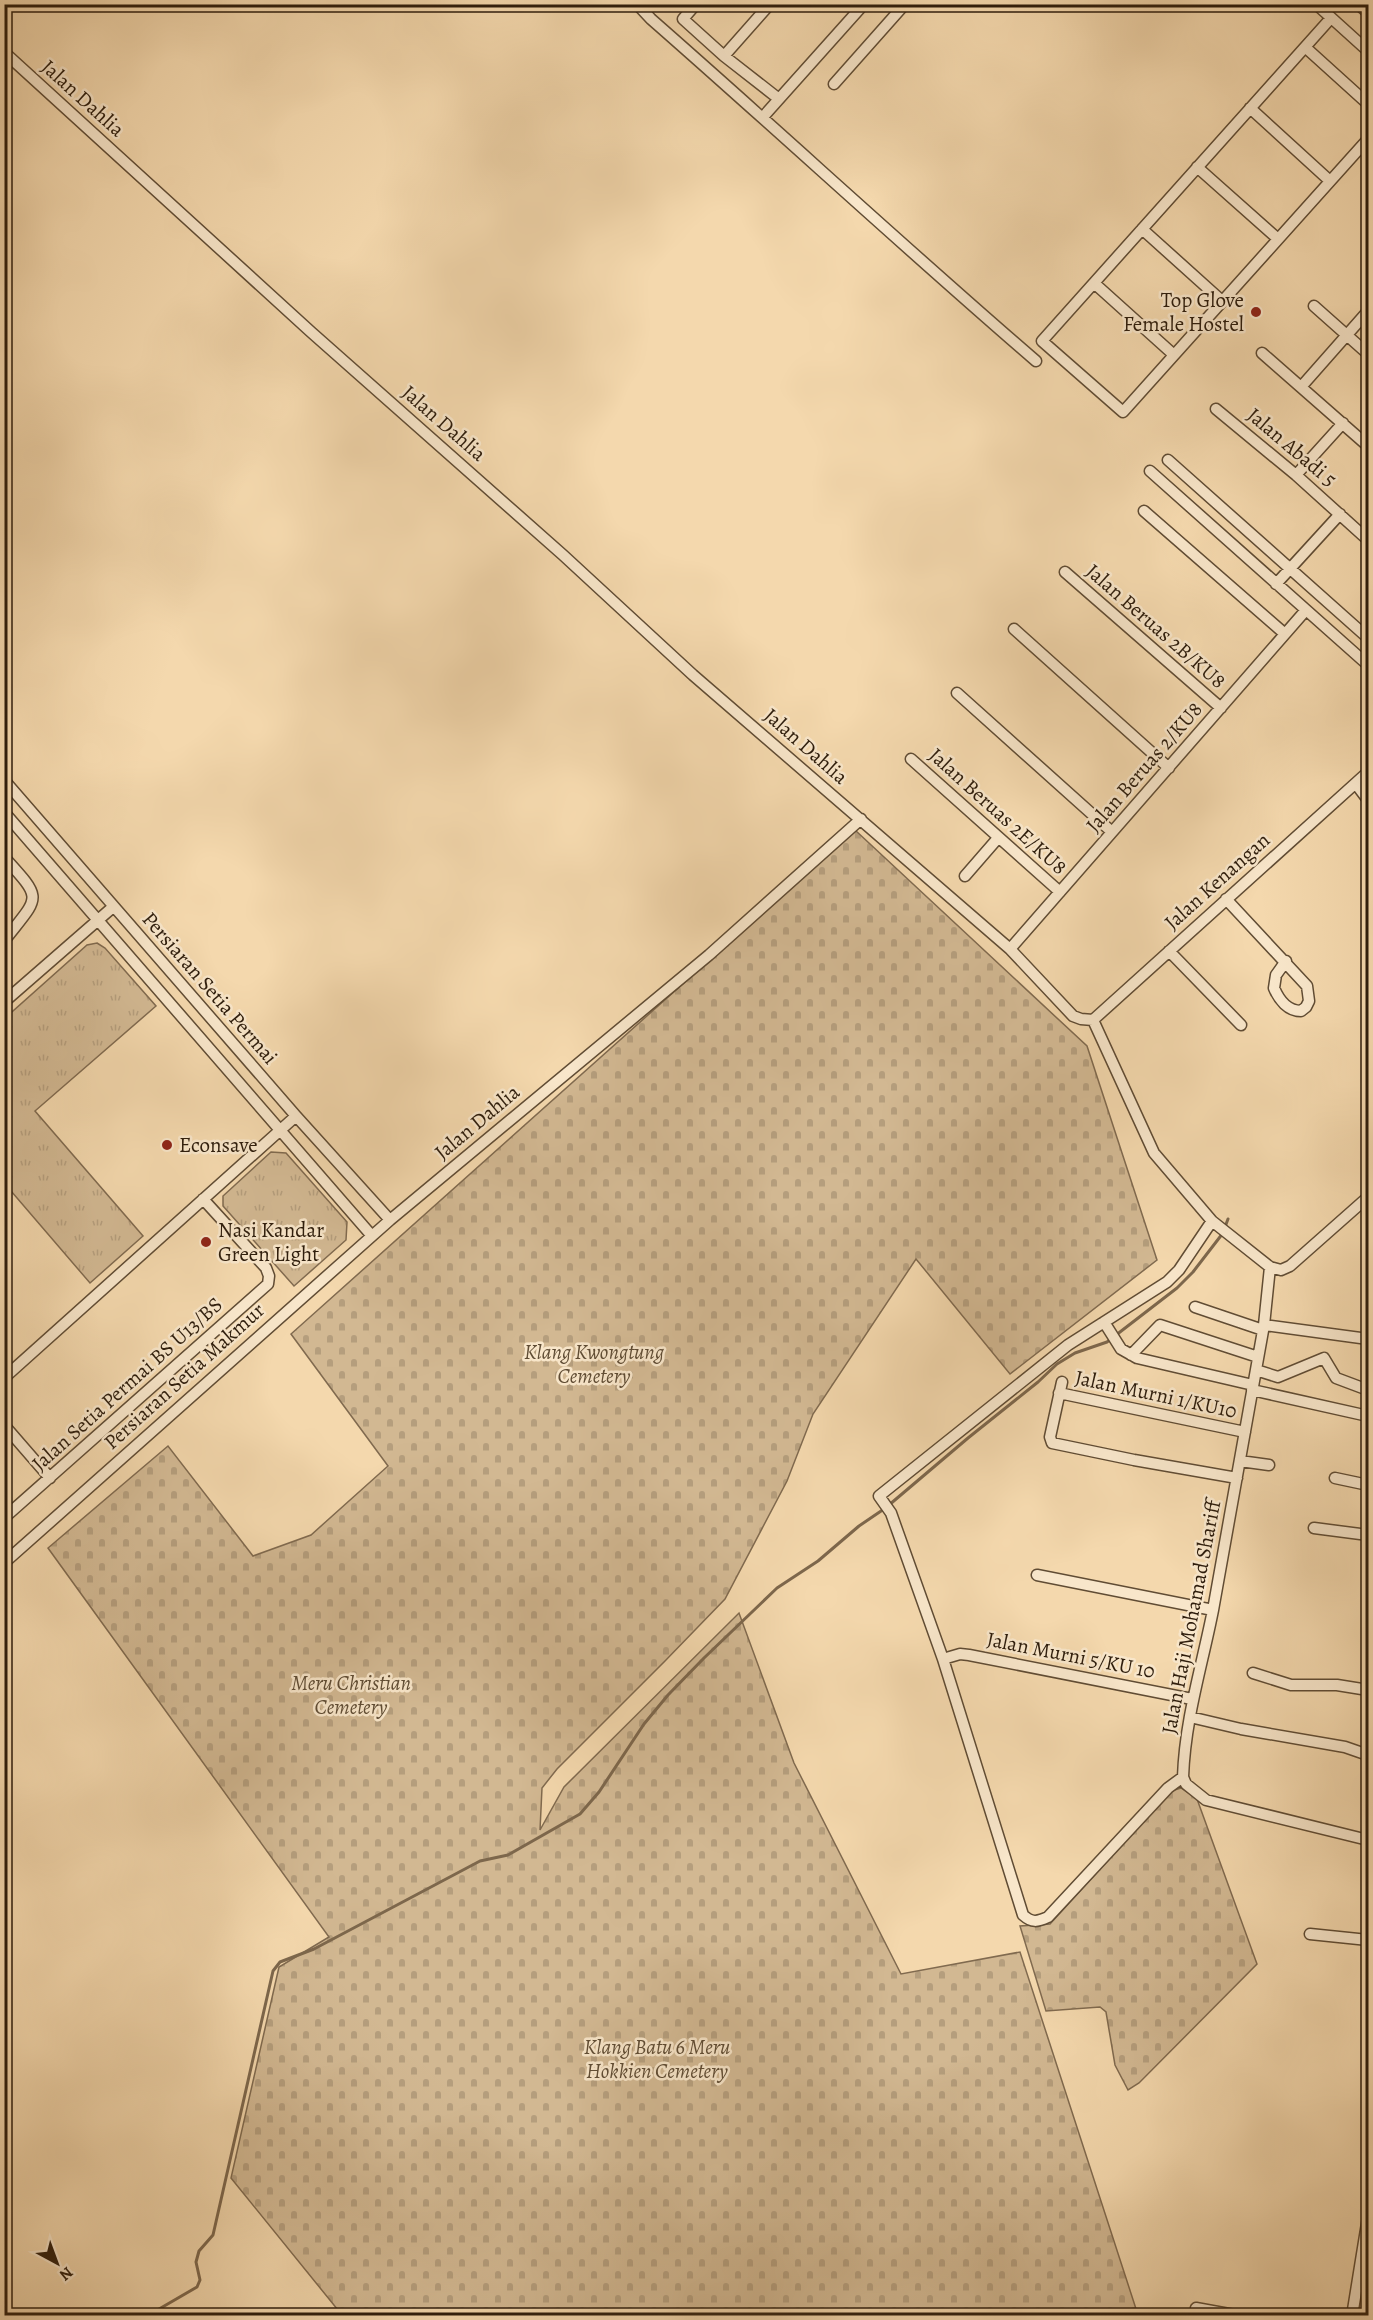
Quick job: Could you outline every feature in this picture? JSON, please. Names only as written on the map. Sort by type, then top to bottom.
[{"type":"street","points":[[637,4],[924,264],[1036,361]]},
{"type":"street","points":[[696,4],[682,19],[724,56],[779,99]]},
{"type":"street","points":[[724,56],[771,4]]},
{"type":"street","points":[[763,117],[864,4]]},
{"type":"street","points":[[834,84],[905,4]]},
{"type":"street","points":[[1358,4],[1368,13]]},
{"type":"street","points":[[1318,5],[1368,51]]},
{"type":"street","points":[[1331,18],[1042,341],[1123,412],[1368,138]]},
{"type":"street","points":[[1305,46],[1368,104]]},
{"type":"street","name":"Jalan Dahlia","points":[[4,52],[316,336],[563,555],[693,675],[1010,949],[1073,1016],[1093,1020]]},
{"type":"street","points":[[1250,108],[1330,181]]},
{"type":"street","points":[[1197,167],[1278,239]]},
{"type":"street","points":[[1142,229],[1222,301]]},
{"type":"street","points":[[1094,283],[1174,355]]},
{"type":"street","points":[[1314,306],[1368,354]]},
{"type":"street","points":[[1301,387],[1368,311]]},
{"type":"street","points":[[1262,353],[1368,446]]},
{"type":"street","name":"Jalan Abadi 5","points":[[1216,409],[1296,475],[1368,540]]},
{"type":"street","points":[[1296,475],[1343,423]]},
{"type":"street","points":[[1168,460],[1368,638]]},
{"type":"street","points":[[1150,471],[1368,665]]},
{"type":"street","points":[[1144,511],[1286,634]]},
{"type":"street","points":[[1276,584],[1340,514]]},
{"type":"street","name":"Jalan Beruas 2B/KU8","points":[[1065,572],[1221,708]]},
{"type":"street","name":"Jalan Beruas 2/KU8","points":[[1010,949],[1306,610]]},
{"type":"street","points":[[1014,629],[1169,768]]},
{"type":"street","points":[[957,693],[1112,832]]},
{"type":"street","name":"Jalan Beruas 2E/KU8","points":[[911,759],[1060,892]]},
{"type":"street","name":"Jalan Kenangan","points":[[1093,1020],[1368,772]]},
{"type":"street","name":"Persiaran Setia Permai","points":[[4,780],[296,1116],[390,1220]]},
{"type":"street","points":[[1356,784],[1368,800]]},
{"type":"street","name":"Persiaran Setia Permai","points":[[4,812],[372,1236]]},
{"type":"street","name":"Jalan Dahlia","points":[[390,1220],[709,955],[861,819]]},
{"type":"street","points":[[965,876],[998,838]]},
{"type":"street","points":[[4,856],[30,885],[33,899],[31,906],[4,941]]},
{"type":"street","points":[[1226,899],[1286,962]]},
{"type":"street","points":[[4,1002],[113,907]]},
{"type":"street","points":[[1169,951],[1241,1025]]},
{"type":"street","points":[[1093,1020],[1154,1153],[1219,1227],[1270,1267],[1281,1270],[1290,1266],[1368,1197]]},
{"type":"street","points":[[4,1378],[296,1116]]},
{"type":"street","name":"Jalan Setia Permai BS U13/BS","points":[[4,1518],[268,1284],[269,1276],[266,1268],[203,1199]]},
{"type":"street","name":"Persiaran Setia Makmur","points":[[4,1563],[390,1220]]},
{"type":"street","points":[[1219,1227],[1167,1282],[1110,1331],[1068,1345],[879,1496],[888,1508],[943,1659],[1018,1904],[1029,1921],[1038,1922],[1062,1905],[1168,1788],[1183,1777],[1186,1784],[1206,1800],[1368,1840]]},
{"type":"street","name":"Jalan Haji Mohamad Shariff","points":[[1183,1777],[1192,1699],[1214,1610],[1256,1370],[1270,1267]]},
{"type":"street","points":[[1195,1307],[1263,1327],[1368,1339]]},
{"type":"street","points":[[1131,1355],[1160,1325],[1258,1357]]},
{"type":"street","points":[[1110,1331],[1121,1349],[1139,1359],[1368,1416]]},
{"type":"street","points":[[1256,1370],[1278,1377],[1324,1358],[1336,1378],[1368,1390]]},
{"type":"street","name":"Jalan Murni 1/KU10","points":[[1237,1478],[1052,1443],[1050,1437],[1061,1388],[1245,1432]]},
{"type":"street","points":[[4,1425],[50,1478]]},
{"type":"street","points":[[1240,1461],[1269,1465]]},
{"type":"street","points":[[1335,1478],[1368,1485]]},
{"type":"street","points":[[1314,1527],[1368,1535]]},
{"type":"street","points":[[1037,1575],[1214,1610]]},
{"type":"street","name":"Jalan Murni 5/KU 10","points":[[943,1659],[960,1654],[969,1655],[1192,1699]]},
{"type":"street","points":[[1253,1673],[1291,1685],[1337,1685],[1368,1690]]},
{"type":"street","points":[[1190,1717],[1240,1729],[1324,1743],[1368,1755]]},
{"type":"street","points":[[1310,1934],[1368,1940]]},
{"type":"street","points":[[1352,2316],[1368,2217]]},
{"type":"street","points":[[1196,2308],[1240,2316]]},
{"type":"green space","points":[[855,830],[1087,1046],[1157,1260],[1010,1374],[916,1259],[813,1414],[787,1481],[725,1599],[557,1769],[542,1788],[540,1830],[564,1787],[739,1613],[794,1763],[901,1974],[1020,1952],[1138,2315],[342,2315],[231,2178],[279,1967],[329,1937],[48,1548],[168,1446],[253,1556],[311,1535],[388,1466],[291,1334]]},
{"type":"green space","points":[[97,943],[105,948],[156,1006],[35,1111],[143,1236],[90,1283],[5,1184],[4,1019],[87,945]]},
{"type":"green space","points":[[271,1152],[286,1153],[347,1222],[346,1240],[294,1286],[223,1206],[223,1196]]},
{"type":"green space","points":[[1181,1788],[1197,1799],[1257,1964],[1139,2083],[1128,2090],[1115,2065],[1106,2012],[1100,2007],[1046,2011],[1020,1926],[1050,1924],[1171,1791]]},
{"type":"waterway","points":[[1225,1227],[1228,1219]]},
{"type":"waterway","points":[[889,1505],[1057,1364],[1075,1353],[1107,1342],[1177,1288],[1193,1272],[1223,1233]]},
{"type":"waterway","points":[[147,2316],[197,2287],[200,2280],[196,2262],[199,2251],[213,2235],[273,1971],[280,1962],[314,1949],[480,1861],[508,1855],[580,1814],[599,1792],[644,1724],[704,1658],[777,1588],[818,1561],[859,1526],[884,1509]]},
{"type":"place","name":"Top Glove Female Hostel","points":[[1256,312]]},
{"type":"place","name":"Econsave","points":[[167,1145]]},
{"type":"place","name":"Nasi Kandar Green Light","points":[[206,1242]]},
{"type":"park label","name":"Klang Kwongtung Cemetery","points":[[594,1364]]},
{"type":"park label","name":"Meru Christian Cemetery","points":[[351,1695]]},
{"type":"park label","name":"Klang Batu 6 Meru Hokkien Cemetery","points":[[657,2059]]}]
